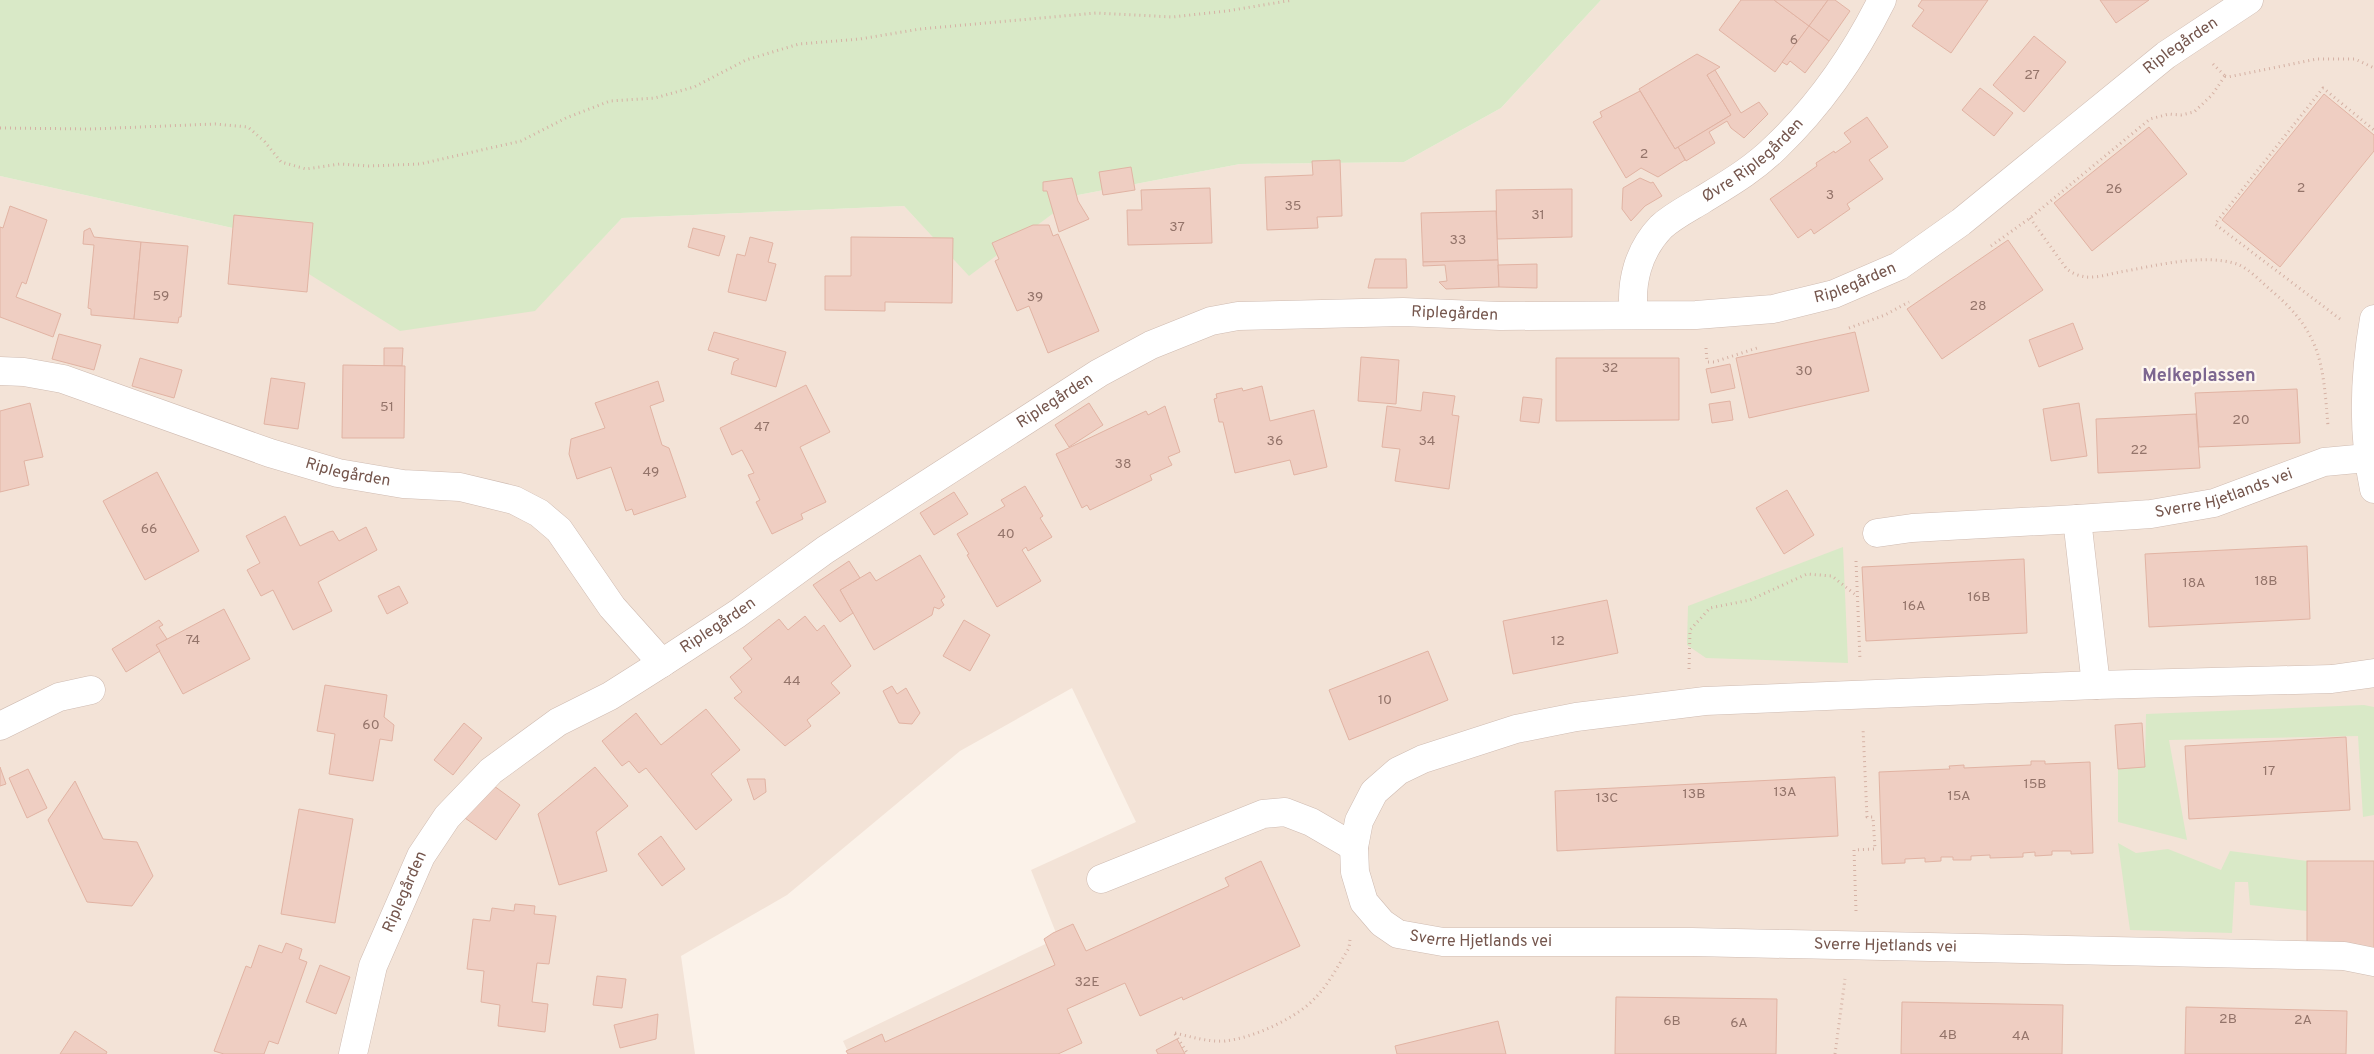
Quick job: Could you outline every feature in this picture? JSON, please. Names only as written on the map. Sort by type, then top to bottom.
[{"type":"street","name":"Øvre Riplegården","points":[[1634,314],[1632,294],[1634,276],[1647,247],[1661,227],[1743,176],[1776,148],[1826,91],[1882,0]]},
{"type":"street","name":"Riplegården","points":[[352,1054],[373,966],[421,856],[447,817],[491,771],[558,722],[610,696],[662,663],[737,614],[825,550],[1099,373],[1151,345],[1211,321],[1238,316],[1403,312],[1500,316],[1696,314],[1773,308],[1834,294],[1899,266],[1961,222],[2166,55],[2249,0]]},
{"type":"street","points":[[2372,331],[2365,397],[2368,458],[2374,489]]},
{"type":"street","name":"Riplegården","points":[[0,371],[24,372],[63,380],[270,453],[338,473],[403,484],[460,487],[514,500],[540,514],[559,530],[612,607],[662,663]]},
{"type":"street","name":"Sverre Hjetlands vei","points":[[1877,533],[1912,528],[2151,514],[2214,503],[2324,462],[2368,458]]},
{"type":"street","points":[[2078,519],[2096,685]]},
{"type":"street","name":"Sverre Hjetlands vei","points":[[2374,673],[2332,679],[2096,685],[1705,701],[1576,717],[1516,729],[1423,759],[1398,771],[1374,792],[1359,821],[1354,847],[1355,872],[1364,902],[1382,923],[1398,934],[1443,942],[1692,942],[2344,956],[2374,962]]},
{"type":"street","points":[[0,726],[59,697],[92,690]]},
{"type":"street","points":[[1101,879],[1263,814],[1285,812],[1311,822],[1354,847]]},
{"type":"path","points":[[0,128],[91,129],[168,125],[248,127],[266,142],[281,162],[306,170],[340,164],[369,166],[420,164],[521,142],[566,118],[610,101],[655,98],[694,87],[746,60],[799,44],[860,39],[920,29],[1096,13],[1172,17],[1227,12],[1293,0]]},
{"type":"path","points":[[2225,76],[2228,77],[2317,59],[2355,59],[2374,68]]},
{"type":"path","points":[[2372,331],[2215,224],[2323,88],[2374,130]]},
{"type":"path","points":[[2030,218],[2066,268],[2070,272],[2086,277],[2173,263],[2202,261],[2236,264],[2245,269],[2288,306],[2309,333],[2315,346],[2324,373],[2332,462]]},
{"type":"path","points":[[1706,355],[1707,362],[1734,358]]},
{"type":"path","points":[[1858,946],[1854,850],[1875,849],[1873,817],[1867,817],[1855,543],[1863,536],[1877,533]]},
{"type":"path","points":[[1690,630],[1710,608],[1750,600],[1806,574],[1832,576],[1857,597]]},
{"type":"path","points":[[1188,1054],[1175,1033],[1203,1040],[1240,1038],[1303,1010],[1330,979],[1348,948],[1349,930],[1341,910],[1364,902]]},
{"type":"path","points":[[1835,1054],[1845,979]]},
{"type":"shaded area","points":[[1601,0],[2374,0],[2374,1054],[849,1054],[843,1041],[1058,938],[1031,870],[1136,822],[1072,688],[960,751],[787,895],[681,956],[695,1054],[0,1054],[0,176],[237,229],[534,311],[622,218],[904,206],[969,275],[1078,195],[1240,164],[1404,162],[1501,108]]},
{"type":"green space","points":[[0,0],[1601,0],[1501,108],[1404,162],[1240,164],[1078,195],[969,276],[904,206],[622,218],[535,311],[400,331],[237,229],[0,176]]},
{"type":"green space","points":[[1843,547],[1848,663],[1706,658],[1687,645],[1688,606]]},
{"type":"green space","points":[[2364,705],[2374,707],[2374,815],[2363,817],[2358,736],[2169,740],[2187,840],[2118,822],[2118,769],[2145,767],[2146,714]]},
{"type":"green space","points":[[2118,843],[2136,853],[2168,849],[2221,870],[2230,851],[2307,861],[2307,911],[2250,905],[2248,882],[2235,882],[2232,933],[2130,930]]},
{"type":"building","points":[[1741,0],[1774,0],[1809,26],[1775,72],[1719,30]]},
{"type":"building","points":[[1774,0],[1828,0],[1809,26]]},
{"type":"building","points":[[1828,0],[1835,0],[1850,11],[1829,41],[1809,26]]},
{"type":"building","points":[[1922,0],[1988,0],[1951,53],[1912,26],[1924,10],[1918,6]]},
{"type":"building","points":[[2100,0],[2149,0],[2116,23]]},
{"type":"building","points":[[1809,26],[1829,41],[1805,73],[1790,61],[1787,65],[1782,62]]},
{"type":"building","points":[[2034,36],[2066,62],[2024,112],[1993,85]]},
{"type":"building","points":[[1697,54],[1720,67],[1707,75],[1731,115],[1675,149],[1639,89]]},
{"type":"building","points":[[1715,70],[1741,113],[1759,102],[1768,114],[1744,138],[1731,128],[1727,121],[1709,132],[1715,143],[1686,161],[1678,147],[1731,115],[1707,75]]},
{"type":"building","points":[[1980,88],[2013,113],[1994,136],[1962,110]]},
{"type":"building","points":[[1640,91],[1675,149],[1678,147],[1685,160],[1658,177],[1641,168],[1626,178],[1593,122],[1602,117],[1600,112]]},
{"type":"building","points":[[2324,94],[2374,135],[2374,151],[2280,267],[2222,220]]},
{"type":"building","points":[[1867,117],[1888,147],[1869,160],[1883,179],[1847,204],[1850,209],[1814,234],[1811,229],[1798,238],[1770,199],[1817,166],[1816,163],[1851,142],[1844,133]]},
{"type":"building","points":[[2149,127],[2187,174],[2092,251],[2054,203]]},
{"type":"building","points":[[1340,160],[1342,216],[1317,217],[1318,228],[1267,230],[1265,177],[1313,175],[1312,161]]},
{"type":"building","points":[[1131,167],[1135,190],[1103,195],[1099,172]]},
{"type":"building","points":[[1072,178],[1078,201],[1089,219],[1059,232],[1047,191],[1043,191],[1043,182]]},
{"type":"building","points":[[1640,178],[1651,183],[1653,182],[1662,196],[1645,206],[1631,221],[1622,209],[1623,188]]},
{"type":"building","points":[[1210,188],[1212,243],[1128,245],[1127,210],[1142,210],[1141,190]]},
{"type":"building","points":[[1572,189],[1572,237],[1497,239],[1496,190]]},
{"type":"building","points":[[10,206],[47,220],[26,284],[22,282],[16,297],[61,314],[53,337],[0,317],[0,227],[3,228]]},
{"type":"building","points":[[1496,211],[1498,260],[1423,262],[1421,213]]},
{"type":"building","points":[[234,215],[313,223],[307,292],[228,284]]},
{"type":"building","points":[[1033,225],[1049,225],[1053,236],[1058,234],[1099,331],[1048,353],[1029,306],[1017,311],[995,261],[999,259],[992,243]]},
{"type":"building","points":[[90,228],[94,237],[141,242],[134,319],[91,315],[91,309],[88,308],[94,245],[83,244],[84,231]]},
{"type":"building","points":[[693,228],[725,236],[719,256],[688,247]]},
{"type":"building","points":[[750,237],[773,243],[768,262],[776,264],[766,301],[728,292],[737,254],[745,256]]},
{"type":"building","points":[[851,237],[953,238],[952,303],[885,302],[885,311],[825,310],[825,276],[851,276]]},
{"type":"building","points":[[2008,240],[2043,290],[1942,359],[1907,309]]},
{"type":"building","points":[[141,242],[188,246],[181,317],[179,317],[178,323],[134,319]]},
{"type":"building","points":[[1375,259],[1406,259],[1407,288],[1368,288]]},
{"type":"building","points":[[1498,260],[1499,287],[1446,289],[1439,282],[1447,281],[1445,265],[1423,266],[1423,262]]},
{"type":"building","points":[[1537,264],[1537,288],[1499,287],[1498,265]]},
{"type":"building","points":[[2073,323],[2083,349],[2039,367],[2029,340]]},
{"type":"building","points":[[714,332],[786,352],[776,387],[731,374],[734,362],[739,359],[708,350]]},
{"type":"building","points":[[1855,332],[1869,391],[1749,418],[1736,358]]},
{"type":"building","points":[[59,334],[101,345],[94,370],[52,359]]},
{"type":"building","points":[[384,348],[403,348],[402,366],[384,366]]},
{"type":"building","points":[[1361,357],[1399,360],[1396,404],[1358,401]]},
{"type":"building","points":[[140,358],[182,370],[174,398],[132,386]]},
{"type":"building","points":[[1556,358],[1679,358],[1679,420],[1556,421]]},
{"type":"building","points":[[1730,364],[1735,388],[1711,393],[1706,369]]},
{"type":"building","points":[[343,365],[405,366],[404,438],[342,438]]},
{"type":"building","points":[[271,378],[305,383],[298,429],[264,424]]},
{"type":"building","points":[[658,381],[664,401],[650,406],[662,445],[669,448],[686,497],[634,515],[632,509],[626,511],[611,467],[577,479],[569,454],[571,439],[605,428],[595,403]]},
{"type":"building","points":[[806,385],[830,432],[800,447],[826,502],[801,514],[803,519],[772,534],[756,502],[760,500],[748,475],[754,473],[742,450],[732,455],[720,428]]},
{"type":"building","points":[[1262,386],[1270,421],[1314,410],[1327,467],[1294,475],[1290,460],[1235,473],[1223,422],[1219,422],[1214,399],[1217,398],[1216,394],[1242,388],[1243,391]]},
{"type":"building","points":[[2297,389],[2300,443],[2199,447],[2195,393]]},
{"type":"building","points":[[1423,392],[1455,396],[1452,415],[1459,416],[1449,489],[1395,481],[1400,449],[1382,447],[1387,406],[1421,411]]},
{"type":"building","points":[[1523,397],[1542,399],[1539,423],[1520,421]]},
{"type":"building","points":[[1730,401],[1733,420],[1712,423],[1709,404]]},
{"type":"building","points":[[30,403],[43,457],[24,461],[29,485],[0,492],[0,411]]},
{"type":"building","points":[[1089,403],[1103,425],[1069,447],[1055,425]]},
{"type":"building","points":[[2079,403],[2087,456],[2051,461],[2043,409]]},
{"type":"building","points":[[1165,406],[1180,452],[1168,457],[1172,465],[1150,475],[1152,480],[1090,510],[1087,505],[1082,508],[1056,454],[1146,411],[1148,415]]},
{"type":"building","points":[[2196,414],[2200,468],[2098,473],[2096,419]]},
{"type":"building","points":[[157,472],[199,551],[145,580],[103,501]]},
{"type":"building","points":[[1025,486],[1043,516],[1040,518],[1052,537],[1028,551],[1026,547],[1022,550],[1041,581],[997,607],[957,534],[1005,506],[1001,500]]},
{"type":"building","points":[[1787,490],[1814,535],[1784,554],[1756,508]]},
{"type":"building","points":[[954,492],[968,514],[934,535],[920,513]]},
{"type":"building","points":[[285,516],[300,546],[333,531],[339,541],[366,527],[377,550],[318,582],[332,611],[293,630],[273,590],[261,596],[247,570],[260,563],[246,536]]},
{"type":"building","points":[[2307,546],[2310,619],[2149,627],[2145,554]]},
{"type":"building","points":[[920,555],[945,597],[941,600],[944,605],[939,609],[934,607],[932,615],[874,650],[840,590],[870,572],[876,581]]},
{"type":"building","points":[[2024,559],[2027,633],[1866,641],[1862,567]]},
{"type":"building","points":[[849,561],[860,578],[840,590],[853,613],[840,622],[813,585]]},
{"type":"building","points":[[399,586],[408,603],[387,614],[378,596]]},
{"type":"building","points":[[1607,600],[1618,653],[1513,674],[1503,621]]},
{"type":"building","points":[[224,609],[250,659],[183,694],[156,645]]},
{"type":"building","points":[[805,616],[817,631],[824,625],[851,666],[831,683],[840,693],[807,720],[811,726],[785,746],[734,698],[742,692],[730,677],[752,659],[743,648],[779,619],[788,630]]},
{"type":"building","points":[[159,620],[163,625],[159,627],[167,639],[156,645],[160,651],[126,672],[112,649]]},
{"type":"building","points":[[964,620],[990,635],[970,671],[943,656]]},
{"type":"building","points":[[1428,651],[1448,700],[1349,740],[1329,690]]},
{"type":"building","points":[[325,685],[387,695],[384,717],[394,725],[392,741],[380,739],[373,781],[329,774],[335,734],[317,731]]},
{"type":"building","points":[[892,686],[897,694],[906,688],[920,713],[912,724],[899,723],[883,691]]},
{"type":"building","points":[[706,709],[740,750],[711,774],[732,800],[696,830],[646,768],[639,773],[629,761],[622,766],[602,741],[636,713],[661,745]]},
{"type":"building","points":[[464,723],[482,738],[453,775],[434,760]]},
{"type":"building","points":[[2142,723],[2145,767],[2118,769],[2115,725]]},
{"type":"building","points":[[2346,737],[2350,810],[2189,819],[2185,746]]},
{"type":"building","points":[[2031,761],[2045,761],[2045,764],[2090,762],[2093,853],[2071,854],[2071,851],[2052,851],[2052,855],[2035,856],[2035,852],[2023,853],[2023,857],[1990,858],[1990,855],[1971,856],[1971,860],[1953,860],[1953,857],[1941,857],[1941,861],[1925,862],[1925,858],[1905,859],[1905,863],[1882,864],[1879,772],[1950,769],[1949,766],[1964,765],[1964,768],[2031,765]]},
{"type":"building","points":[[0,767],[6,784],[0,786]]},
{"type":"building","points":[[595,767],[628,806],[596,832],[607,871],[559,885],[538,814]]},
{"type":"building","points":[[28,769],[47,808],[27,818],[9,778]]},
{"type":"building","points":[[1835,777],[1838,836],[1557,851],[1555,791]]},
{"type":"building","points":[[747,779],[765,779],[766,792],[754,800]]},
{"type":"building","points":[[75,781],[103,839],[137,842],[153,876],[132,906],[87,902],[48,820]]},
{"type":"building","points":[[490,783],[520,805],[496,840],[465,818]]},
{"type":"building","points":[[299,809],[353,819],[335,923],[281,914]]},
{"type":"building","points":[[661,836],[685,869],[662,886],[638,854]]},
{"type":"building","points":[[1261,861],[1300,946],[1183,1000],[1182,997],[1140,1016],[1125,983],[1067,1009],[1082,1043],[1058,1054],[848,1054],[846,1051],[882,1034],[885,1042],[1055,965],[1044,939],[1053,933],[1073,924],[1086,951],[1229,886],[1225,878]]},
{"type":"building","points":[[2307,861],[2374,861],[2374,949],[2307,949]]},
{"type":"building","points":[[515,904],[535,906],[534,914],[556,916],[549,964],[537,963],[532,1002],[548,1004],[545,1032],[498,1026],[500,1005],[481,1002],[484,971],[467,969],[473,919],[490,921],[492,908],[514,911]]},
{"type":"building","points":[[286,943],[302,949],[299,959],[307,962],[278,1044],[269,1041],[264,1054],[224,1054],[214,1051],[246,966],[251,968],[259,945],[282,953]]},
{"type":"building","points":[[320,965],[350,977],[336,1014],[306,1002]]},
{"type":"building","points":[[597,976],[626,979],[622,1008],[593,1005]]},
{"type":"building","points":[[1616,997],[1777,999],[1776,1054],[1615,1054]]},
{"type":"building","points":[[1902,1002],[2063,1005],[2062,1054],[1901,1054]]},
{"type":"building","points":[[2186,1007],[2347,1011],[2346,1054],[2185,1054]]},
{"type":"building","points":[[658,1014],[656,1039],[620,1048],[614,1025]]},
{"type":"building","points":[[1498,1021],[1506,1054],[1397,1054],[1395,1046]]},
{"type":"building","points":[[75,1031],[107,1052],[106,1054],[60,1054]]},
{"type":"building","points":[[1177,1039],[1185,1054],[1158,1054],[1156,1050]]},
{"type":"district","name":"Melkeplassen","points":[[2199,376]]}]
